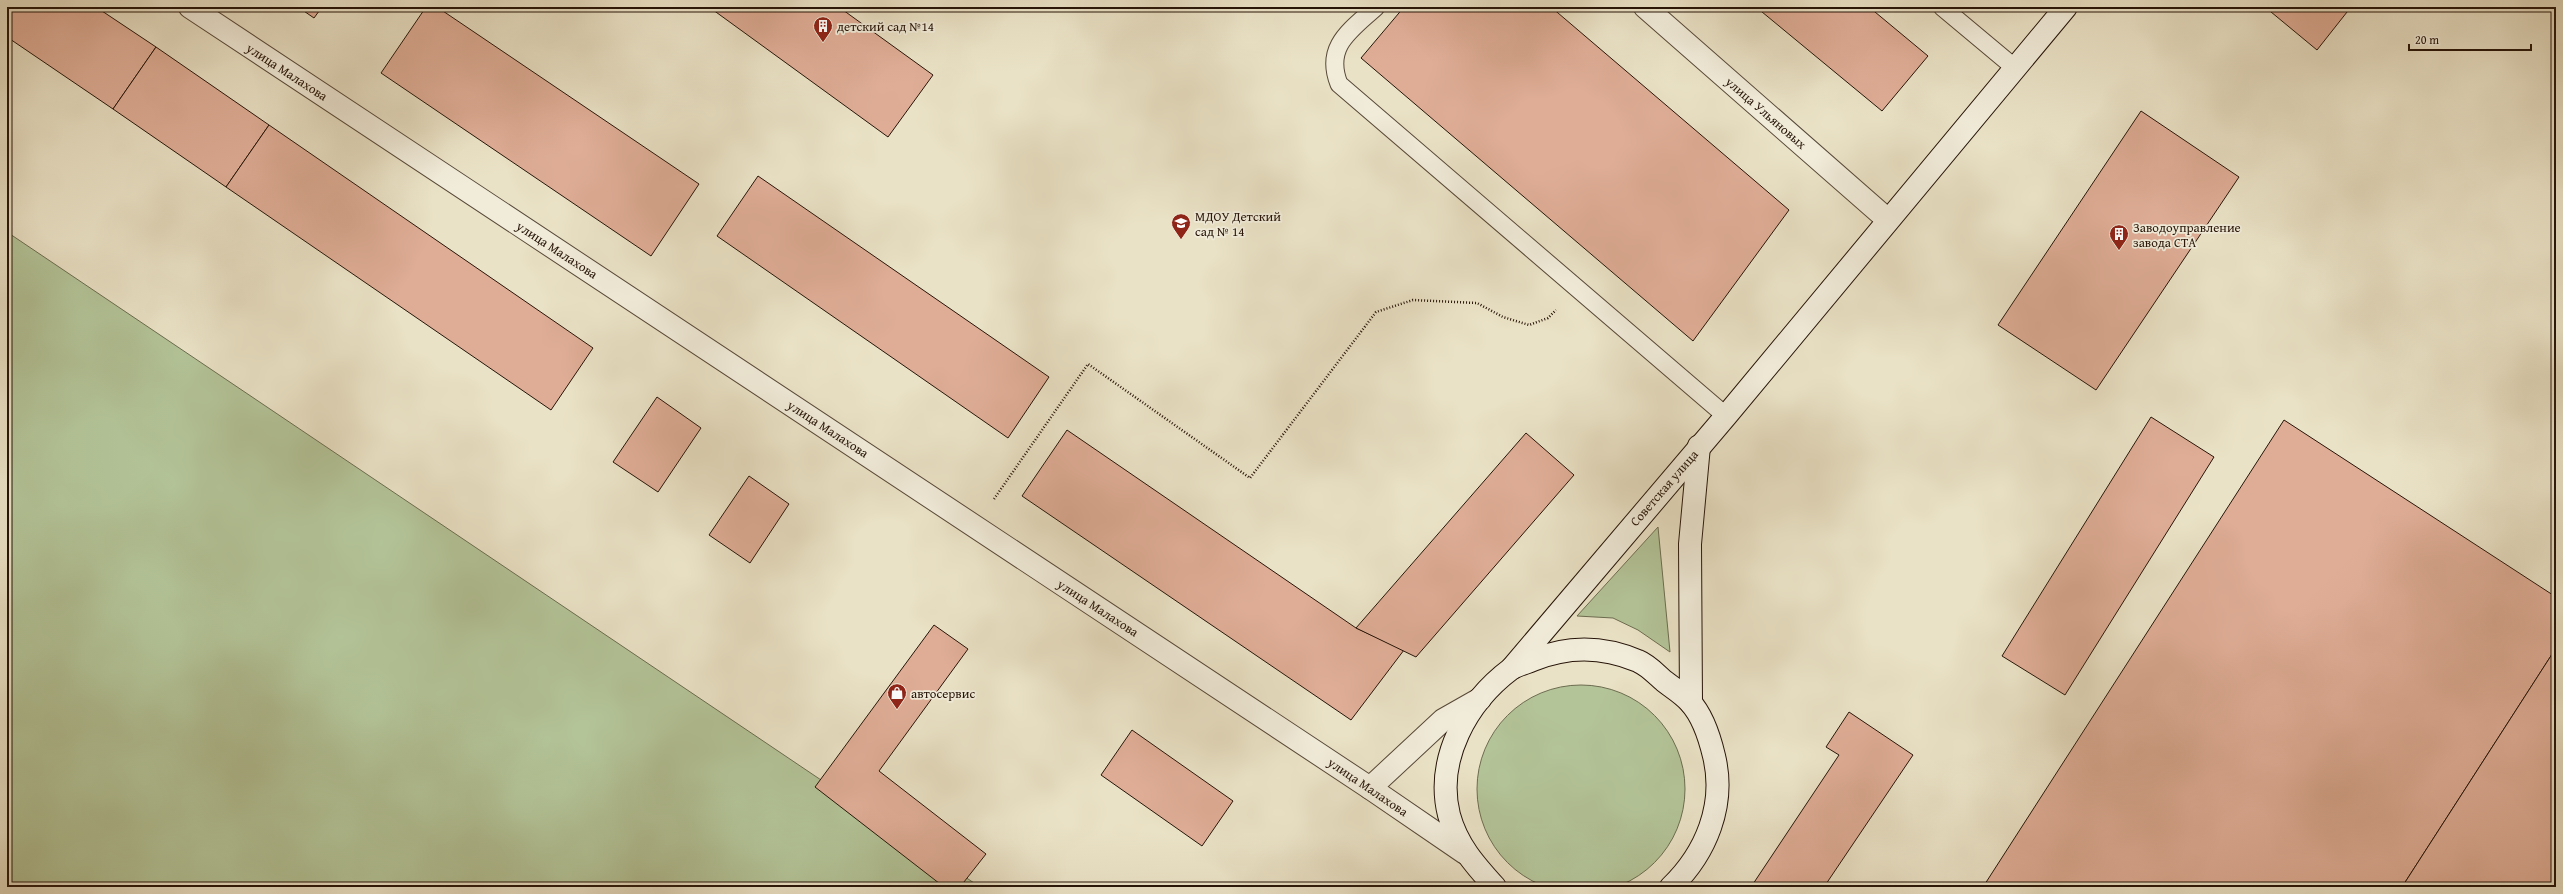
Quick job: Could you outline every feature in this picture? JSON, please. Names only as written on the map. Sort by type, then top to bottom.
[{"type":"street","name":"улица Малахова","points":[[190,7],[1370,788],[1465,853]]},
{"type":"street","name":"улица Ульяновых","points":[[1645,7],[1888,220]]},
{"type":"street","points":[[1699,446],[1726,416],[2066,7]]},
{"type":"street","name":"Советская улица","points":[[1494,887],[1465,853],[1450,816],[1446,794],[1448,765],[1458,730],[1480,699],[1512,668],[1699,446]]},
{"type":"street","name":"Советская улица","points":[[1691,703],[1690,544],[1699,446]]},
{"type":"street","name":"Советская улица","points":[[1512,668],[1551,652],[1567,649],[1600,650],[1640,661],[1691,703],[1710,738],[1717,768],[1717,800],[1712,825],[1689,869],[1675,887]]},
{"type":"street","points":[[1370,788],[1443,720],[1480,699]]},
{"type":"street","name":"Советская улица","points":[[1670,887],[1689,869]]},
{"type":"lane","points":[[1376,7],[1345,36],[1334,54],[1333,70],[1339,84],[1726,416]]},
{"type":"lane","points":[[1942,7],[2015,68]]},
{"type":"path","points":[[975,526],[1088,364],[1250,478],[1376,312],[1413,300],[1478,303],[1503,316],[1529,325],[1548,318],[1578,290]]},
{"type":"green space","points":[[7,232],[980,887],[7,887]]},
{"type":"green space","points":[[1658,527],[1670,652],[1638,630],[1613,618],[1577,616]]},
{"type":"green space","points":[[1581,685],[1601,687],[1621,693],[1630,697],[1655,715],[1673,740],[1677,749],[1683,769],[1685,789],[1683,809],[1677,829],[1673,838],[1655,863],[1630,881],[1621,885],[1601,891],[1581,893],[1561,891],[1541,885],[1532,881],[1507,863],[1489,838],[1485,829],[1479,809],[1477,789],[1479,769],[1485,749],[1489,740],[1507,715],[1532,697],[1541,693],[1561,687]]},
{"type":"building","points":[[7,7],[96,7],[156,47],[113,109],[7,37]]},
{"type":"building","points":[[298,7],[322,7],[314,18]]},
{"type":"building","points":[[426,7],[437,7],[699,184],[651,256],[381,73]]},
{"type":"building","name":"детский сад №14","points":[[709,7],[845,7],[843,10],[933,75],[888,137]]},
{"type":"building","points":[[1404,7],[1551,7],[1789,210],[1693,341],[1361,58]]},
{"type":"building","points":[[1756,7],[1869,7],[1928,56],[1882,111]]},
{"type":"building","points":[[2265,7],[2351,7],[2317,50]]},
{"type":"building","points":[[156,47],[269,125],[226,187],[113,109]]},
{"type":"building","name":"Заводоуправление завода СТА","points":[[2141,111],[2239,177],[2096,390],[1998,325]]},
{"type":"building","points":[[269,125],[593,348],[551,410],[226,187]]},
{"type":"building","points":[[758,176],[1049,377],[1008,438],[717,236]]},
{"type":"building","points":[[657,397],[701,428],[658,492],[613,462]]},
{"type":"building","points":[[2151,417],[2214,457],[2065,695],[2002,656]]},
{"type":"building","points":[[2284,420],[2556,597],[2556,648],[2402,887],[1983,887]]},
{"type":"building","points":[[1067,430],[1356,628],[1404,650],[1351,720],[1022,496]]},
{"type":"building","points":[[1526,433],[1574,475],[1416,657],[1356,628]]},
{"type":"building","points":[[749,476],[789,504],[750,563],[709,535]]},
{"type":"building","name":"автосервис","points":[[934,625],[968,649],[879,771],[986,854],[960,887],[944,887],[815,787]]},
{"type":"building","points":[[2556,648],[2556,887],[2402,887]]},
{"type":"building","points":[[1849,712],[1913,755],[1824,887],[1751,887],[1839,755],[1826,747]]},
{"type":"building","points":[[1132,730],[1233,801],[1202,846],[1101,775]]},
{"type":"place","name":"детский сад №14","points":[[823,43]]},
{"type":"place","name":"МДОУ Детский сад № 14","points":[[1181,240]]},
{"type":"place","name":"Заводоуправление завода СТА","points":[[2119,251]]},
{"type":"place","name":"автосервис","points":[[897,710]]}]
